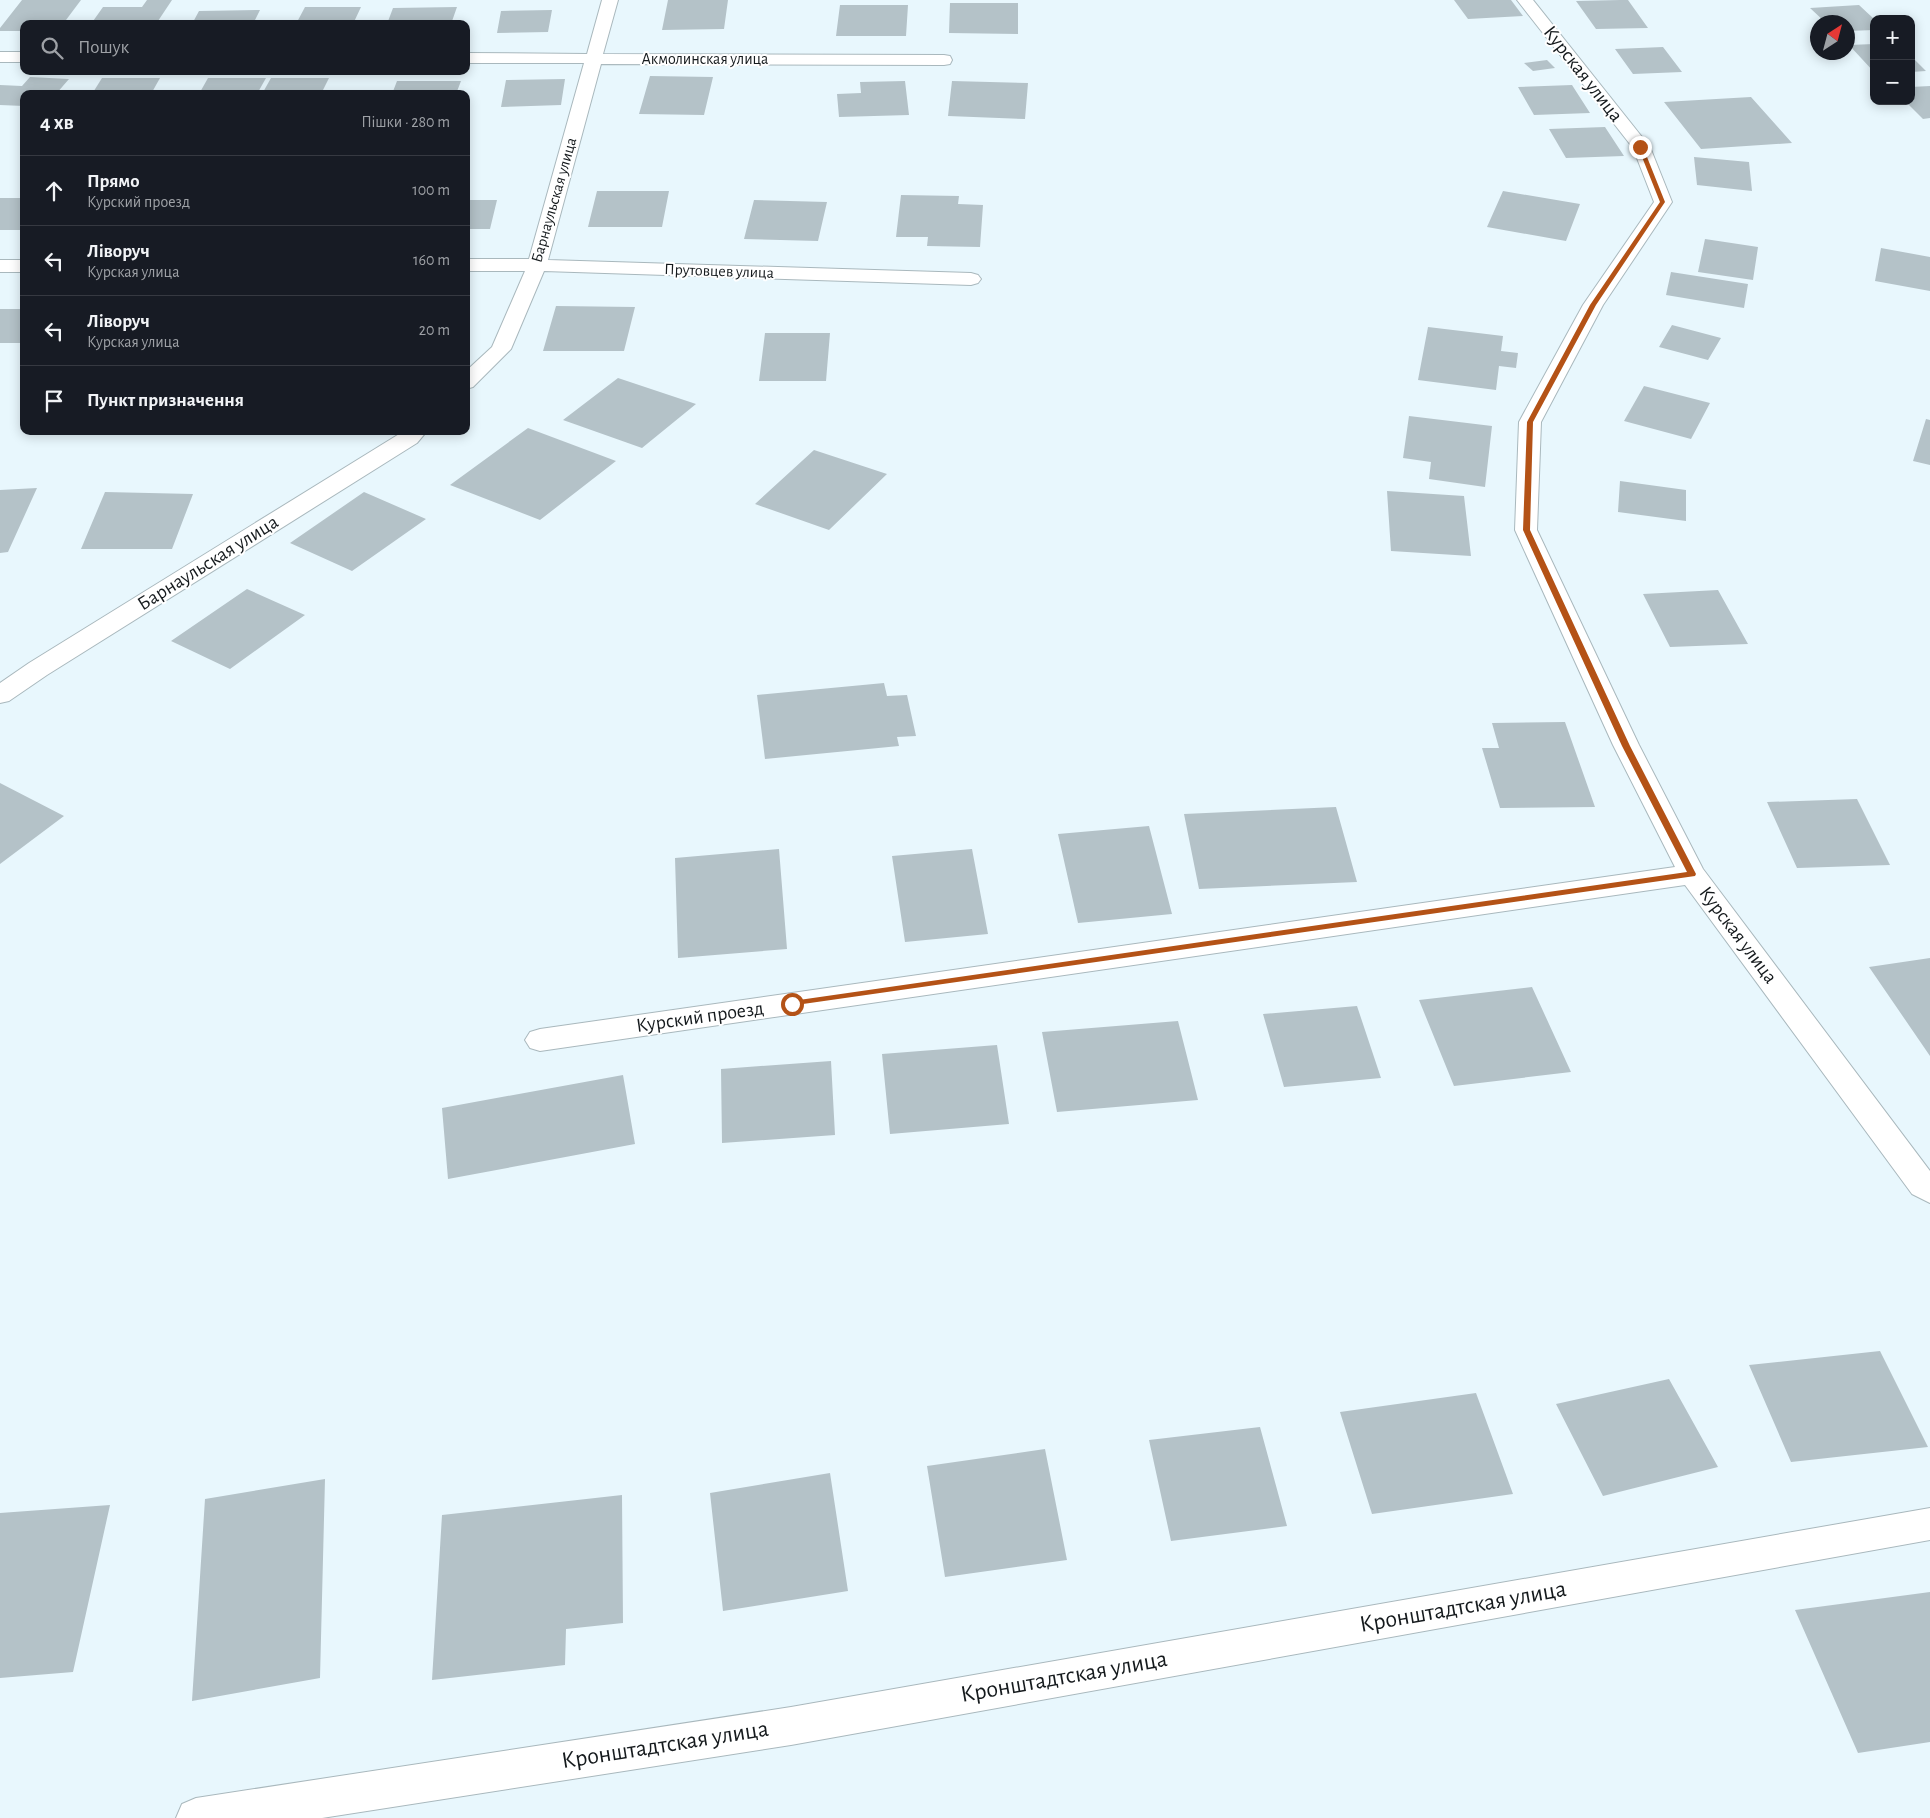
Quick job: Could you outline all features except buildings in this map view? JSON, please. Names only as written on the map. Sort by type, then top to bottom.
[{"type":"street","name":"Барнаульская улица","points":[[470,379],[501,349],[537,265],[610,0]]},
{"type":"street","name":"Курская улица","points":[[1525,0],[1640,147],[1662,202],[1593,305],[1530,422],[1526,530],[1626,746],[1692,874],[1923,1185],[1930,1190]]},
{"type":"street","points":[[0,57],[20,57]]},
{"type":"street","name":"Акмолинская улица","points":[[470,58],[944,60]]},
{"type":"street","name":"Прутовцев улица","points":[[470,265],[537,265],[971,280]]},
{"type":"street","points":[[0,266],[20,266]]},
{"type":"street","name":"Барнаульская улица","points":[[0,695],[38,669],[413,435]]},
{"type":"street","name":"Курский проезд","points":[[540,1040],[1692,874]]},
{"type":"street","name":"Кронштадтская улица","points":[[196,1818],[791,1726],[1930,1524]]},
{"type":"route","points":[[792,1004],[1692,874],[1626,746],[1526,530],[1530,422],[1593,305],[1662,202],[1640,147]]}]
